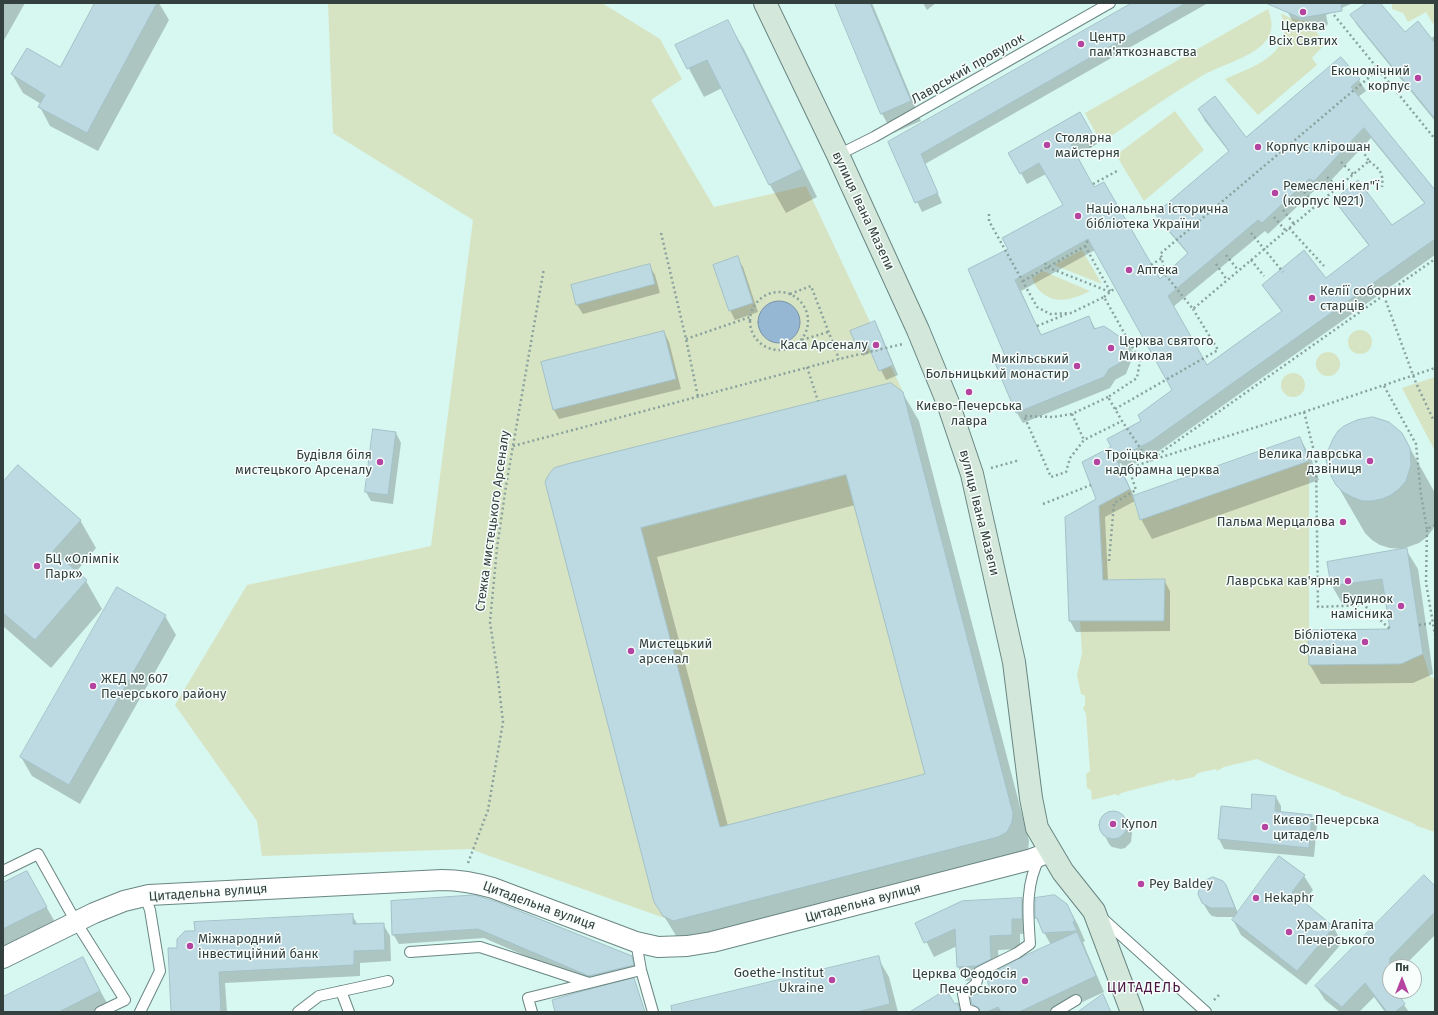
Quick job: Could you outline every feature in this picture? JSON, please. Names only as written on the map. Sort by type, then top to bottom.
[{"type":"main road","name":"вулиця Івана Мазепи","points":[[765,3],[838,155],[918,330],[948,403],[972,474],[1014,662],[1031,798],[1037,828],[1045,853],[1063,872],[1094,911],[1132,1012]]},
{"type":"street","name":"Цитадельна вулиця","points":[[3,958],[94,913],[124,901],[149,895],[442,880],[457,880],[493,888],[636,942],[658,947],[687,946],[712,942],[1028,860],[1045,853]]},
{"type":"lane","name":"Лаврський провулок","points":[[838,155],[874,137],[1110,3]]},
{"type":"lane","points":[[974,1012],[966,1009],[963,994],[976,984],[979,972],[1017,953],[1030,944],[1028,912],[1030,885],[1035,865],[1045,853]]},
{"type":"lane","points":[[3,871],[38,854],[76,922],[125,1000],[100,1012]]},
{"type":"lane","points":[[140,1012],[160,971],[150,910],[147,902],[149,895]]},
{"type":"lane","points":[[1094,911],[1206,1012]]},
{"type":"lane","points":[[636,942],[641,970],[653,1012]]},
{"type":"lane","points":[[410,952],[480,947],[589,983]]},
{"type":"lane","points":[[532,1012],[528,998],[641,970]]},
{"type":"lane","points":[[298,1012],[319,996],[388,981]]},
{"type":"lane","points":[[341,992],[349,1012]]},
{"type":"lane","points":[[1056,1012],[1076,1000]]},
{"type":"path","points":[[1334,14],[1435,139]]},
{"type":"path","points":[[1115,409],[1218,350],[1193,309],[1164,273],[1160,254],[1378,69]]},
{"type":"path","points":[[1085,137],[1096,156]]},
{"type":"path","points":[[1362,150],[1369,161],[1380,170],[1383,180],[1382,187]]},
{"type":"path","points":[[1193,309],[1369,161]]},
{"type":"path","points":[[1341,162],[1353,174]]},
{"type":"path","points":[[1093,184],[1117,171]]},
{"type":"path","points":[[1327,177],[1338,187]]},
{"type":"path","points":[[1304,192],[1317,205]]},
{"type":"path","points":[[1283,210],[1294,224]]},
{"type":"path","points":[[990,214],[989,221],[1037,307],[1050,314],[1072,313]]},
{"type":"path","points":[[1274,217],[1286,231]]},
{"type":"path","points":[[1289,228],[1324,266]]},
{"type":"path","points":[[661,233],[698,397]]},
{"type":"path","points":[[1251,233],[1283,272]]},
{"type":"path","points":[[1023,281],[1085,246],[1088,240]]},
{"type":"path","points":[[1085,246],[1110,292]]},
{"type":"path","points":[[1226,255],[1238,270]]},
{"type":"path","points":[[1151,265],[1162,258]]},
{"type":"path","points":[[1149,461],[1435,259]]},
{"type":"path","points":[[1251,260],[1264,276]]},
{"type":"path","points":[[1045,263],[1047,267],[1110,292]]},
{"type":"path","points":[[1216,264],[1227,280]]},
{"type":"path","name":"Стежка мистецького Арсеналу","points":[[466,870],[488,810],[503,722],[490,622],[497,548],[544,268]]},
{"type":"path","points":[[790,294],[811,286],[839,359]]},
{"type":"path","points":[[1037,326],[1072,313],[1104,297],[1115,288]]},
{"type":"path","points":[[772,292],[790,294],[799,299],[805,307],[808,317],[808,327],[805,336],[798,344],[789,349],[779,351],[769,349],[760,344],[753,336],[750,327],[752,308],[757,301],[772,292]]},
{"type":"path","points":[[1384,296],[1414,376],[1435,425]]},
{"type":"path","points":[[1104,297],[1140,361],[1137,378],[1108,397],[1072,414],[1053,417],[1024,416],[1051,477],[1066,472],[1070,458],[1084,440],[1122,421]]},
{"type":"path","points":[[686,339],[750,317]]},
{"type":"path","points":[[802,340],[828,332]]},
{"type":"path","points":[[513,446],[807,367],[909,343]]},
{"type":"path","points":[[807,367],[818,401]]},
{"type":"path","points":[[1123,471],[1149,461],[1384,386],[1435,368]]},
{"type":"path","points":[[1384,386],[1416,444],[1421,495],[1427,529],[1426,583],[1435,635]]},
{"type":"path","points":[[1108,397],[1149,461]]},
{"type":"path","points":[[1304,412],[1316,459],[1318,607],[1364,605],[1390,629]]},
{"type":"path","points":[[1072,414],[1084,440]]},
{"type":"path","points":[[1434,421],[1435,417]]},
{"type":"path","points":[[1109,561],[1114,503],[1136,490],[1129,469]]},
{"type":"path","points":[[1043,504],[1091,485]]},
{"type":"path","points":[[1427,529],[1435,525]]},
{"type":"path","points":[[1418,625],[1433,623]]},
{"type":"green space","points":[[328,3],[602,3],[660,39],[682,79],[651,100],[714,207],[806,186],[903,392],[1013,813],[1012,820],[1007,829],[998,837],[673,921],[470,849],[262,856],[257,821],[175,705],[247,585],[431,546],[473,220],[333,133]]},
{"type":"green space","points":[[1392,3],[1435,3],[1435,22],[1433,24],[1426,12],[1408,22],[1403,13],[1392,9]]},
{"type":"green space","points":[[1268,9],[1271,19],[1269,37],[1256,50],[1207,73],[1187,85],[1101,143],[1085,113]]},
{"type":"green space","points":[[1281,13],[1301,21],[1309,21],[1325,44],[1312,58],[1317,65],[1258,115],[1225,79],[1263,61],[1278,48],[1283,39],[1285,28]]},
{"type":"green space","points":[[1175,111],[1204,150],[1144,201],[1116,155]]},
{"type":"green space","points":[[1082,250],[1102,284],[1054,265]]},
{"type":"green space","points":[[1043,271],[1090,291],[1065,300],[1058,300],[1046,296],[1035,285],[1032,278]]},
{"type":"green space","points":[[1360,330],[1369,333],[1372,342],[1369,351],[1360,354],[1351,351],[1348,342],[1351,333]]},
{"type":"green space","points":[[1328,352],[1337,355],[1340,364],[1337,373],[1328,376],[1319,373],[1316,364],[1319,355]]},
{"type":"green space","points":[[1293,373],[1302,376],[1305,385],[1302,394],[1293,397],[1284,394],[1281,385],[1284,376]]},
{"type":"green space","points":[[1435,377],[1435,451],[1402,388]]},
{"type":"green space","points":[[1309,461],[1309,665],[1401,664],[1423,654],[1430,677],[1435,678],[1435,832],[1417,826],[1413,823],[1257,759],[1224,767],[1217,771],[1216,769],[1198,773],[1194,777],[1175,781],[1175,779],[1121,793],[1118,796],[1116,794],[1092,800],[1091,790],[1087,788],[1086,774],[1090,771],[1086,714],[1083,708],[1085,705],[1085,696],[1081,694],[1077,675],[1082,653],[1080,621],[1164,620],[1164,579],[1103,580],[1099,506],[1130,489],[1140,520]]},
{"type":"water","points":[[775,301],[783,301],[791,304],[797,310],[800,322],[797,334],[791,340],[783,343],[775,343],[767,340],[761,334],[758,326],[758,318],[761,310],[767,304]]},
{"type":"building","points":[[95,3],[157,3],[87,133],[38,107],[45,95],[11,74],[27,48],[60,67]]},
{"type":"building","points":[[835,3],[870,3],[911,101],[881,114]]},
{"type":"building","points":[[1132,3],[1186,3],[921,154],[938,193],[915,203],[888,142]]},
{"type":"building","points":[[1266,3],[1341,3],[1342,11],[1301,18]]},
{"type":"building","name":"Економічний корпус","points":[[1367,3],[1380,3],[1405,32],[1418,21],[1435,43],[1435,119],[1350,15]]},
{"type":"building","points":[[728,20],[802,169],[769,185],[707,60],[687,69],[675,45]]},
{"type":"building","points":[[1341,57],[1360,79],[1351,87],[1435,190],[1435,239],[1150,442],[1117,458],[1115,456],[1130,489],[1099,506],[1103,580],[1165,579],[1164,621],[1069,621],[1065,517],[1096,499],[1082,462],[1111,447],[1107,439],[1141,421],[1138,415],[1172,390],[1088,239],[1015,280],[1041,335],[1089,316],[1094,329],[1104,326],[1129,343],[1120,363],[1109,369],[1104,377],[1016,413],[995,363],[1006,358],[968,269],[1008,249],[1002,238],[1063,205],[1039,163],[1020,174],[1008,153],[1080,112],[1092,133],[1071,145],[1094,187],[1104,182],[1160,279],[1188,253],[1155,214],[1229,151],[1198,109],[1215,96],[1246,137]],"holes":[[[1364,128],[1425,203],[1392,225],[1358,180],[1334,200],[1369,245],[1326,278],[1304,250],[1262,285],[1282,311],[1207,365],[1168,296],[1258,220],[1262,223],[1309,179],[1314,181]]]},
{"type":"building","points":[[738,256],[753,303],[729,311],[713,265]]},
{"type":"building","points":[[650,264],[655,284],[576,305],[571,285]]},
{"type":"building","name":"Каса Арсеналу","points":[[875,321],[893,365],[879,371],[867,343],[857,347],[850,331]]},
{"type":"building","points":[[664,331],[676,379],[553,410],[541,362]]},
{"type":"building","name":"Мистецький арсенал","points":[[891,383],[903,392],[1013,813],[1012,822],[1007,832],[998,837],[673,921],[663,916],[654,902],[545,482],[554,468]],"holes":[[[846,475],[925,774],[720,827],[641,528]]]},
{"type":"building","name":"Велика лаврська дзвіниця","points":[[1373,417],[1389,422],[1402,433],[1410,448],[1411,465],[1406,481],[1391,495],[1382,499],[1362,501],[1343,492],[1336,485],[1331,476],[1325,457],[1333,439],[1338,431],[1344,426],[1357,420]]},
{"type":"building","name":"Будівля біля мистецького Арсеналу","points":[[373,429],[396,432],[388,495],[365,492]]},
{"type":"building","points":[[1300,437],[1309,461],[1140,520],[1133,496]]},
{"type":"building","name":"БЦ «Олімпік Парк»","points":[[18,465],[81,520],[53,551],[87,580],[35,640],[3,613],[3,482]]},
{"type":"building","points":[[1407,548],[1423,654],[1401,664],[1309,665],[1308,630],[1390,629],[1382,579],[1331,586],[1327,562]]},
{"type":"building","name":"ЖЕД № 607 Печерського району","points":[[117,587],[166,615],[69,785],[20,757]]},
{"type":"building","name":"Києво-Печерська цитадель","points":[[1252,794],[1276,796],[1275,811],[1312,815],[1309,848],[1218,839],[1221,806],[1251,809]]},
{"type":"building","name":"Купол","points":[[1113,811],[1123,815],[1127,825],[1123,835],[1113,839],[1103,835],[1099,825],[1103,815]]},
{"type":"building","points":[[1279,856],[1305,875],[1292,892],[1334,927],[1297,971],[1232,920]]},
{"type":"building","points":[[27,871],[47,907],[3,929],[3,883]]},
{"type":"building","points":[[1424,875],[1435,886],[1435,912],[1390,959],[1382,959],[1382,999],[1402,999],[1405,1004],[1395,1012],[1387,1012],[1365,983],[1342,1007],[1315,986]]},
{"type":"building","points":[[1213,877],[1223,881],[1226,885],[1235,908],[1211,908],[1202,903],[1198,894],[1200,885],[1204,881]]},
{"type":"building","points":[[475,895],[497,902],[632,956],[634,965],[589,976],[478,929],[392,935],[391,901]]},
{"type":"building","points":[[1055,895],[1067,904],[1075,921],[1073,922],[1077,931],[1043,933],[1037,918],[1035,918],[1035,898]]},
{"type":"building","points":[[1022,898],[1022,919],[1012,919],[1012,935],[990,936],[991,959],[977,966],[957,967],[955,929],[924,943],[915,923],[962,901]]},
{"type":"building","points":[[353,914],[353,924],[384,923],[385,950],[354,951],[354,965],[219,972],[221,1012],[171,1012],[168,948],[177,948],[177,939],[185,931],[195,931],[194,922]]},
{"type":"building","name":"Церква Феодосія Печерського","points":[[1077,932],[1096,976],[1019,1012],[1001,1012],[998,1007],[987,1012],[980,1012],[979,1008],[972,1004],[970,997],[990,988],[985,976],[1024,956]]},
{"type":"building","name":"Goethe-Institut Ukraine","points":[[879,956],[890,1004],[857,1012],[672,1012],[671,1006]]},
{"type":"building","points":[[83,957],[100,991],[59,1012],[3,1012],[3,997]]},
{"type":"building","points":[[634,978],[645,1012],[555,1012],[552,1000]]},
{"type":"building","points":[[946,990],[955,1004],[958,1003],[960,1012],[910,1012]]},
{"type":"building","points":[[1103,994],[1111,1012],[1078,1012]]},
{"type":"place","name":"Церква Всіх Святих","points":[[1303,12]]},
{"type":"place","name":"Центр пам'яткознавства","points":[[1081,44]]},
{"type":"place","name":"Економічний корпус","points":[[1418,78]]},
{"type":"place","name":"Столярна майстерня","points":[[1047,145]]},
{"type":"place","name":"Корпус клірошан","points":[[1258,147]]},
{"type":"place","name":"Ремеслені кел\"ї (корпус №21)","points":[[1275,193]]},
{"type":"place","name":"Національна історична бібліотека України","points":[[1078,216]]},
{"type":"place","name":"Аптека","points":[[1129,270]]},
{"type":"place","name":"Келії соборних старців","points":[[1312,298]]},
{"type":"place","name":"Каса Арсеналу","points":[[876,345]]},
{"type":"place","name":"Церква святого Миколая","points":[[1111,348]]},
{"type":"place","name":"Микільський Больницький монастир","points":[[1077,366]]},
{"type":"place","name":"Києво-Печерська лавра","points":[[969,392]]},
{"type":"place","name":"Велика лаврська дзвіниця","points":[[1370,461]]},
{"type":"place","name":"Будівля біля мистецького Арсеналу","points":[[380,462]]},
{"type":"place","name":"Троїцька надбрамна церква","points":[[1097,462]]},
{"type":"place","name":"Пальма Мерцалова","points":[[1343,522]]},
{"type":"place","name":"БЦ «Олімпік Парк»","points":[[37,566]]},
{"type":"place","name":"Лаврська кав'ярня","points":[[1348,581]]},
{"type":"place","name":"Будинок намісника","points":[[1401,606]]},
{"type":"place","name":"Бібліотека Флавіана","points":[[1365,642]]},
{"type":"place","name":"Мистецький арсенал","points":[[631,651]]},
{"type":"place","name":"ЖЕД № 607 Печерського району","points":[[93,686]]},
{"type":"place","name":"Купол","points":[[1113,824]]},
{"type":"place","name":"Києво-Печерська цитадель","points":[[1265,827]]},
{"type":"place","name":"Pey Baldey","points":[[1141,884]]},
{"type":"place","name":"Hekaphr","points":[[1256,898]]},
{"type":"place","name":"Храм Агапіта Печерського","points":[[1289,932]]},
{"type":"place","name":"Міжнародний інвестиційний банк","points":[[190,946]]},
{"type":"place","name":"Goethe-Institut Ukraine","points":[[832,980]]},
{"type":"place","name":"Церква Феодосія Печерського","points":[[1025,981]]},
{"type":"district","name":"ЦИТАДЕЛЬ","points":[[1144,988]]}]
